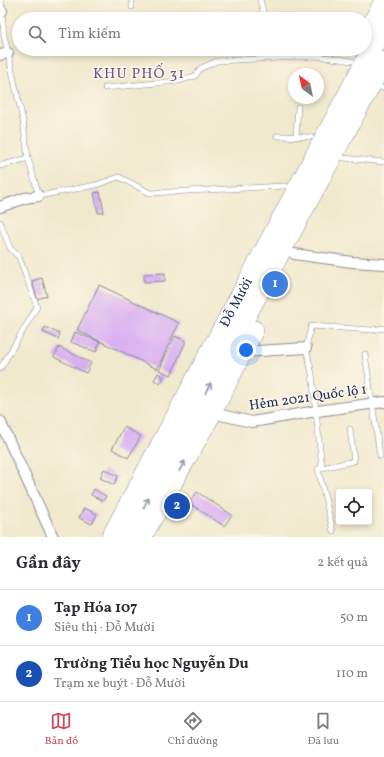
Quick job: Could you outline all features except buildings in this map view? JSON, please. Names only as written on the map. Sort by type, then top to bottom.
[{"type":"highway","name":"Đỗ Mười","points":[[372,35],[379,22],[384,1]]},
{"type":"highway","name":"Đỗ Mười","points":[[372,30],[379,22]]},
{"type":"highway","name":"Đỗ Mười","points":[[98,537],[285,186],[304,137],[354,56]]},
{"type":"highway","name":"Đỗ Mười","points":[[111,537],[361,56]]},
{"type":"highway","name":"Đỗ Mười","points":[[134,534],[384,61]]},
{"type":"highway","name":"Đỗ Mười","points":[[134,534],[212,413],[242,352],[383,86]]},
{"type":"street","points":[[0,207],[18,200],[39,196]]},
{"type":"street","points":[[294,254],[352,262],[384,264]]},
{"type":"street","points":[[242,352],[306,348]]},
{"type":"street","name":"Hẻm 2021 Quốc lộ 1","points":[[212,413],[252,422],[316,411],[384,402]]},
{"type":"street","points":[[0,421],[53,537]]},
{"type":"lane","points":[[1,0],[4,54],[23,121],[28,158],[39,196],[96,185],[119,176],[150,193],[285,186]]},
{"type":"lane","points":[[132,0],[132,7]]},
{"type":"lane","points":[[260,0],[263,12]]},
{"type":"lane","points":[[105,88],[178,81],[195,76],[201,68],[218,61],[317,56]]},
{"type":"lane","points":[[277,136],[304,137],[298,107]]},
{"type":"lane","points":[[0,166],[28,158]]},
{"type":"lane","points":[[344,158],[384,162]]},
{"type":"lane","points":[[0,222],[10,248],[18,257],[37,307],[0,369]]},
{"type":"lane","points":[[322,468],[312,374],[306,348],[311,326],[372,330],[384,328]]},
{"type":"lane","points":[[365,354],[380,456]]},
{"type":"lane","points":[[333,532],[318,469],[354,461],[350,429]]},
{"type":"place","name":"Tạp Hóa 107","points":[[275,284]]},
{"type":"place","name":"Trường Tiểu học Nguyễn Du","points":[[177,506]]},
{"type":"district","name":"KHU PHỐ 31","points":[[139,74]]}]
